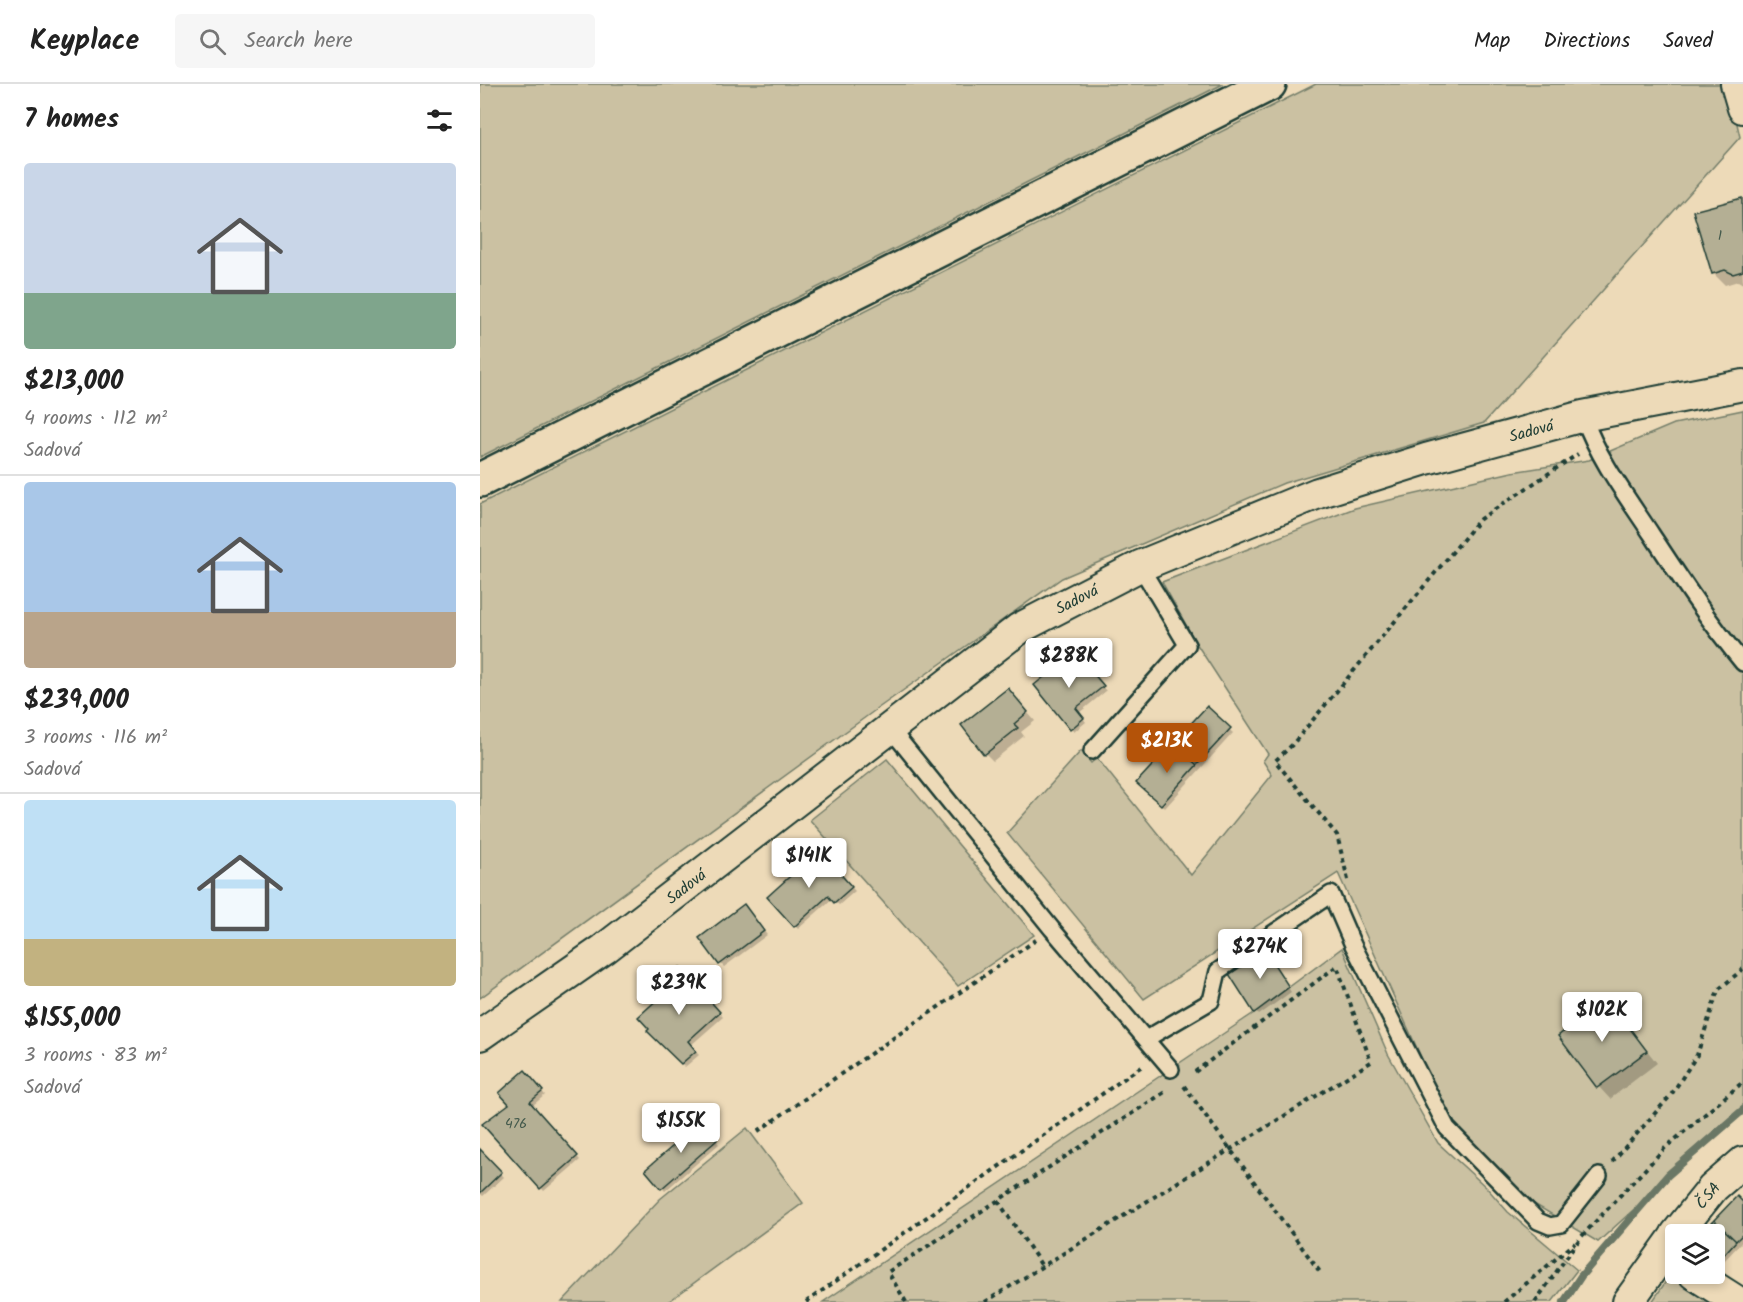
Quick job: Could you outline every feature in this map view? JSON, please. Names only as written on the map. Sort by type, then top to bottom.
[{"type":"main road","points":[[480,480],[1269,84]]},
{"type":"street","points":[[1736,84],[1743,108]]},
{"type":"street","name":"Sadová","points":[[480,1035],[604,948],[1020,628],[1140,566],[1318,493],[1426,459],[1583,416],[1743,385]]},
{"type":"street","name":"ČSA","points":[[1687,1224],[1713,1188],[1743,1162]]},
{"type":"street","name":"ČSA","points":[[1628,1302],[1665,1254]]},
{"type":"street","points":[[1710,1284],[1738,1302]]},
{"type":"lane","points":[[1583,416],[1593,444],[1714,628],[1743,663]]},
{"type":"lane","points":[[1092,751],[1187,645],[1140,566]]},
{"type":"lane","points":[[889,727],[1052,929],[1171,1069]]},
{"type":"lane","points":[[1146,1039],[1211,1001],[1218,971],[1331,894],[1353,945],[1447,1128],[1538,1221],[1550,1226],[1561,1224],[1599,1176]]},
{"type":"path","points":[[1331,894],[1348,890],[1347,870],[1337,836],[1275,761],[1292,745],[1480,519],[1593,444]]},
{"type":"path","points":[[758,1131],[1052,929]]},
{"type":"path","points":[[906,1302],[888,1272],[1180,1082],[1337,966],[1371,1062],[985,1302]]},
{"type":"path","points":[[1599,1176],[1671,1095],[1697,1055],[1718,990],[1743,969]]},
{"type":"path","points":[[806,1302],[1158,1055]]},
{"type":"path","points":[[1171,1069],[1320,1272]]},
{"type":"path","points":[[1504,1302],[1581,1237],[1665,1148],[1743,1082]]},
{"type":"path","points":[[998,1201],[1042,1266]]},
{"type":"path","points":[[1535,1302],[1581,1237]]},
{"type":"shaded area","points":[[480,84],[1223,84],[480,457]]},
{"type":"shaded area","points":[[1316,84],[1728,84],[1740,137],[1484,423],[1284,483],[1062,578],[874,711],[480,998],[480,504]]},
{"type":"shaded area","points":[[1743,410],[1743,1110],[1598,1242],[1529,1201],[1448,1117],[1338,873],[1144,999],[1007,833],[1081,751],[1091,763],[1097,758],[1191,875],[1272,775],[1263,761],[1268,754],[1198,646],[1162,582],[1355,508],[1512,472],[1589,460],[1674,424]]},
{"type":"shaded area","points":[[887,759],[1034,935],[958,986],[810,820]]},
{"type":"shaded area","points":[[1342,948],[1388,1054],[1438,1143],[1487,1188],[1508,1212],[1577,1270],[1552,1302],[823,1302],[1254,1013]]},
{"type":"shaded area","points":[[747,1128],[803,1203],[668,1302],[562,1302],[660,1199]]},
{"type":"shaded area","points":[[1665,1283],[1686,1284],[1714,1302],[1652,1302]]},
{"type":"building","points":[[1742,198],[1743,271],[1733,274],[1725,270],[1712,274],[1693,211]]},
{"type":"building","points":[[1075,652],[1104,686],[1076,708],[1084,718],[1070,730],[1034,685]]},
{"type":"building","points":[[1008,688],[1028,712],[1014,724],[1018,728],[984,755],[961,725]]},
{"type":"building","points":[[1207,706],[1231,728],[1197,765],[1173,743]]},
{"type":"building","points":[[1173,743],[1197,765],[1161,805],[1136,783]]},
{"type":"building","points":[[819,850],[852,887],[834,903],[828,896],[794,927],[767,897]]},
{"type":"building","points":[[744,904],[764,931],[719,965],[699,938]]},
{"type":"building","points":[[1274,945],[1280,955],[1272,961],[1289,987],[1254,1013],[1229,974]]},
{"type":"building","points":[[680,967],[720,1012],[688,1041],[696,1051],[681,1064],[647,1031],[649,1029],[638,1017],[673,985],[667,978]]},
{"type":"building","points":[[1607,998],[1647,1051],[1597,1088],[1558,1036]]},
{"type":"building","points":[[525,1070],[543,1091],[530,1102],[578,1156],[540,1189],[482,1124],[509,1104],[499,1093]]},
{"type":"building","points":[[698,1118],[717,1140],[661,1189],[645,1170],[687,1134],[684,1130]]},
{"type":"building","points":[[480,1149],[502,1172],[480,1193]]},
{"type":"building","points":[[1737,1196],[1743,1202],[1743,1234],[1736,1241],[1725,1230],[1725,1224],[1718,1224],[1714,1220]]},
{"type":"building","points":[[1725,1230],[1736,1241],[1725,1253]]},
{"type":"waterway","points":[[1564,1302],[1581,1276],[1668,1175],[1743,1110]]}]
